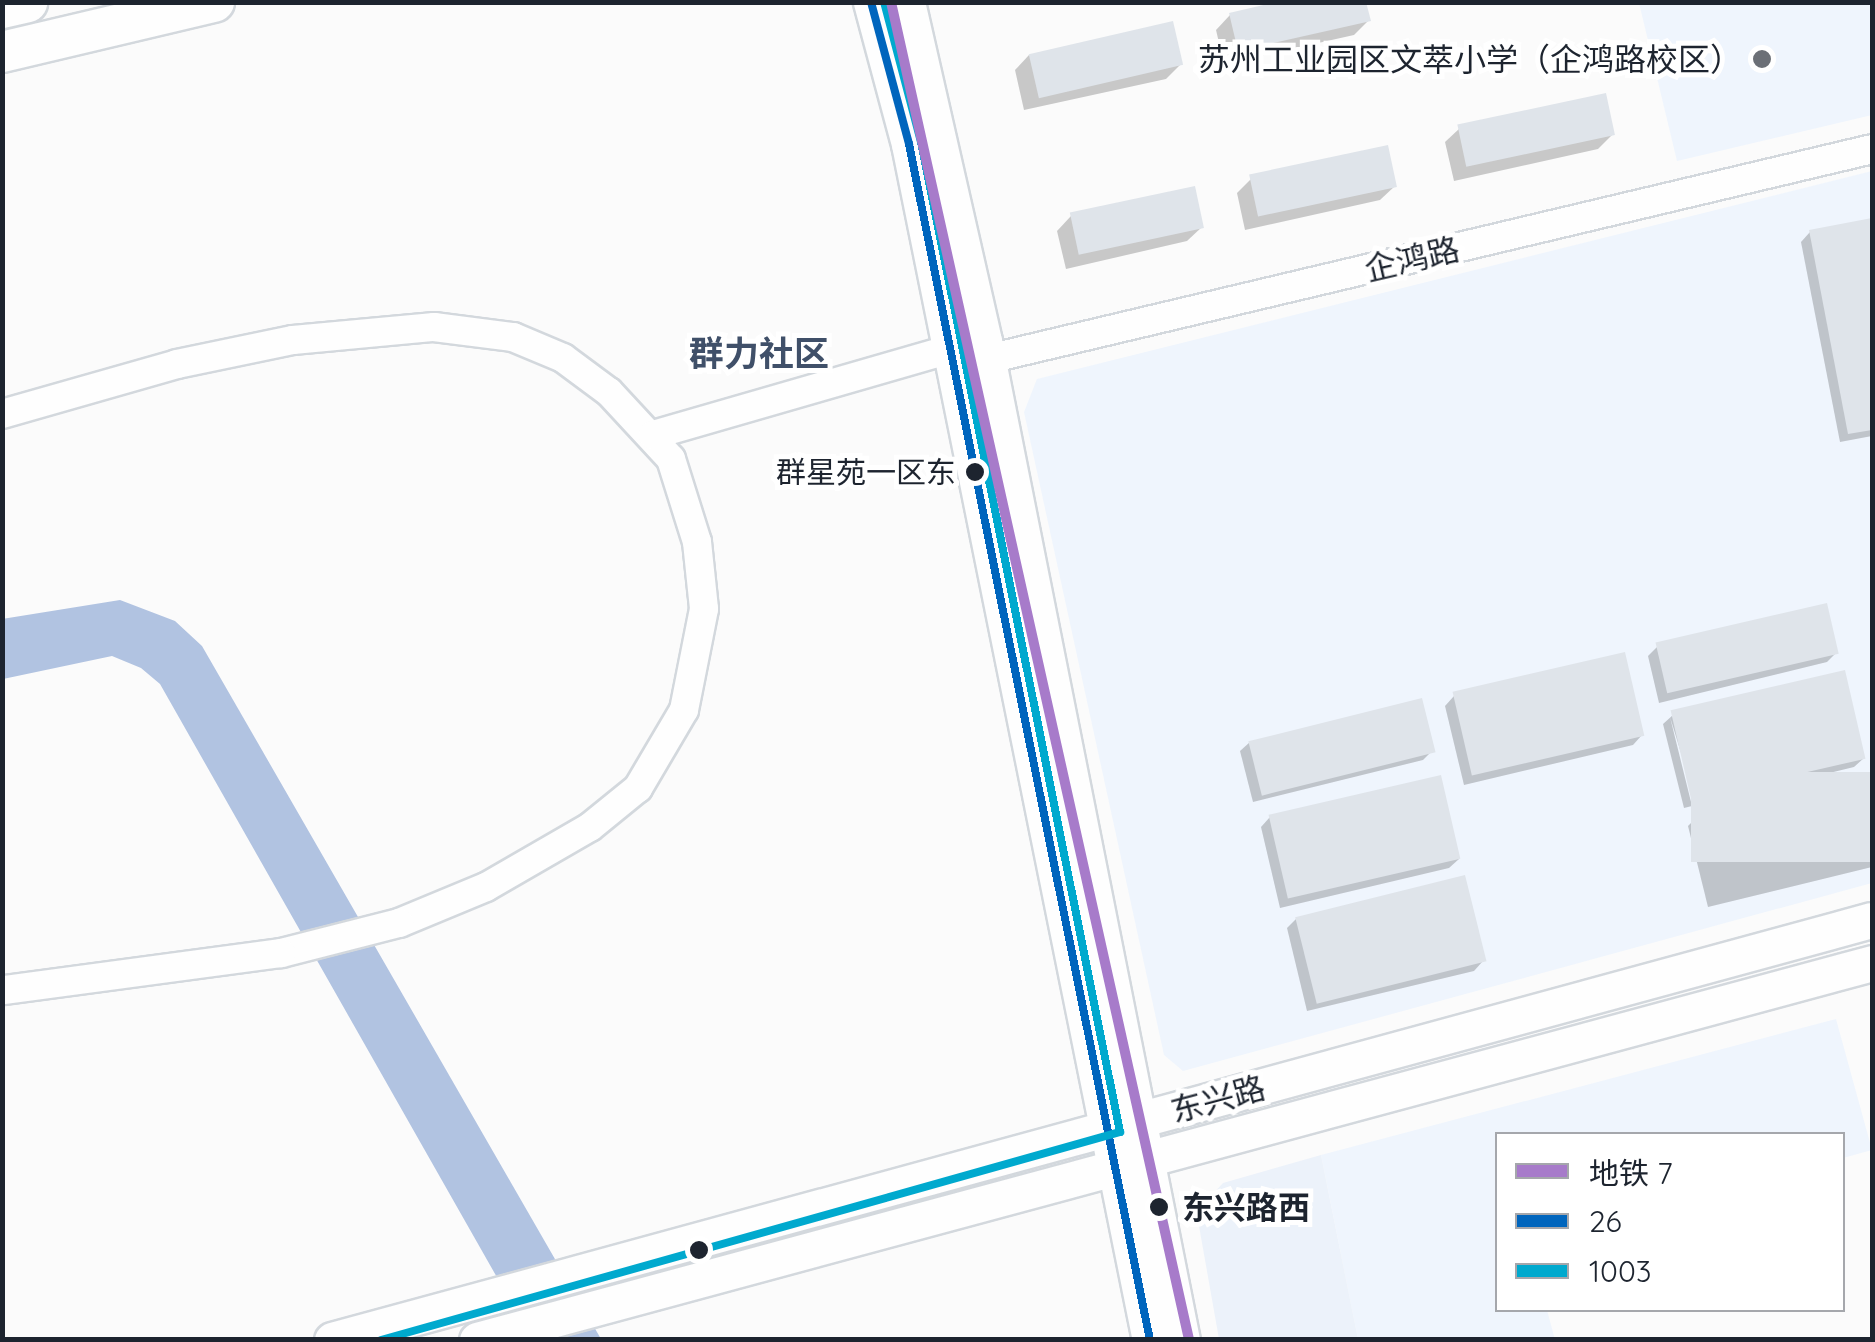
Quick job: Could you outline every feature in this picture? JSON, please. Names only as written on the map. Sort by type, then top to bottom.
[{"type":"highway","points":[[2,8],[27,2]]},
{"type":"highway","points":[[2,52],[214,2]]},
{"type":"main road","points":[[2,33],[132,2]]},
{"type":"main road","points":[[871,2],[909,144],[950,358],[1124,1124]]},
{"type":"main road","points":[[907,2],[986,350],[1131,1163],[1150,1340]]},
{"type":"main road","name":"东兴路","points":[[332,1340],[1872,920]]},
{"type":"main road","name":"东兴路","points":[[493,1335],[1872,962]]},
{"type":"main road","points":[[1131,1163],[1182,1340]]},
{"type":"street","name":"企鸿路","points":[[653,435],[950,358],[1872,149]]},
{"type":"street","points":[[2,414],[244,349],[434,327],[513,337],[564,358],[653,435],[682,482],[704,594],[694,682],[659,760],[626,799],[565,843],[486,887],[375,930],[163,972],[2,990]]},
{"type":"shaded area","name":"苏州工业园区文萃小学（企鸿路校区）","points":[[1639,3],[1872,3],[1872,115],[1677,161]]},
{"type":"shaded area","points":[[1872,171],[1872,883],[1183,1071],[1164,1055],[1024,412],[1037,379]]},
{"type":"shaded area","points":[[1836,1019],[1872,1150],[1845,1157],[1845,1132],[1495,1132],[1495,1312],[1548,1312],[1555,1340],[1358,1339],[1321,1155]]},
{"type":"shaded area","points":[[1321,1155],[1358,1339],[1219,1339],[1199,1226],[1210,1197],[1223,1183]]},
{"type":"water","points":[[120,600],[175,621],[202,646],[601,1339],[532,1339],[160,684],[141,668],[112,656],[3,679],[2,619]]},
{"type":"building","points":[[1276,2],[1366,2],[1371,21],[1238,51],[1229,13]]},
{"type":"building","points":[[1173,21],[1183,65],[1039,98],[1029,54]]},
{"type":"building","points":[[1606,93],[1615,135],[1466,167],[1457,125]]},
{"type":"building","points":[[1388,145],[1397,187],[1258,217],[1249,175]]},
{"type":"building","points":[[1195,186],[1204,228],[1079,255],[1070,213]]},
{"type":"building","points":[[1872,218],[1872,430],[1848,434],[1809,230]]},
{"type":"building","points":[[1827,603],[1839,654],[1667,693],[1656,643]]},
{"type":"building","points":[[1625,652],[1644,736],[1472,776],[1453,692]]},
{"type":"building","points":[[1845,670],[1865,759],[1691,799],[1671,710]]},
{"type":"building","points":[[1422,698],[1436,752],[1262,796],[1248,741]]},
{"type":"building","points":[[1691,772],[1872,772],[1872,862],[1691,862]]},
{"type":"building","points":[[1441,775],[1460,859],[1288,899],[1269,815]]},
{"type":"building","points":[[1465,875],[1487,961],[1317,1004],[1295,917]]},
{"type":"metro line","name":"7","points":[[891,2],[1189,1340]]},
{"type":"transit line","name":"26","points":[[871,2],[909,144],[1150,1340]]},
{"type":"transit line","name":"1003","points":[[381,1340],[1120,1132],[921,142],[884,2]]},
{"type":"place","name":"苏州工业园区文萃小学（企鸿路校区）","points":[[1762,59]]},
{"type":"place","name":"群星苑一区东","points":[[975,472]]},
{"type":"place","name":"东兴路西","points":[[1159,1207]]},
{"type":"district","name":"群力社区","points":[[759,353]]}]
